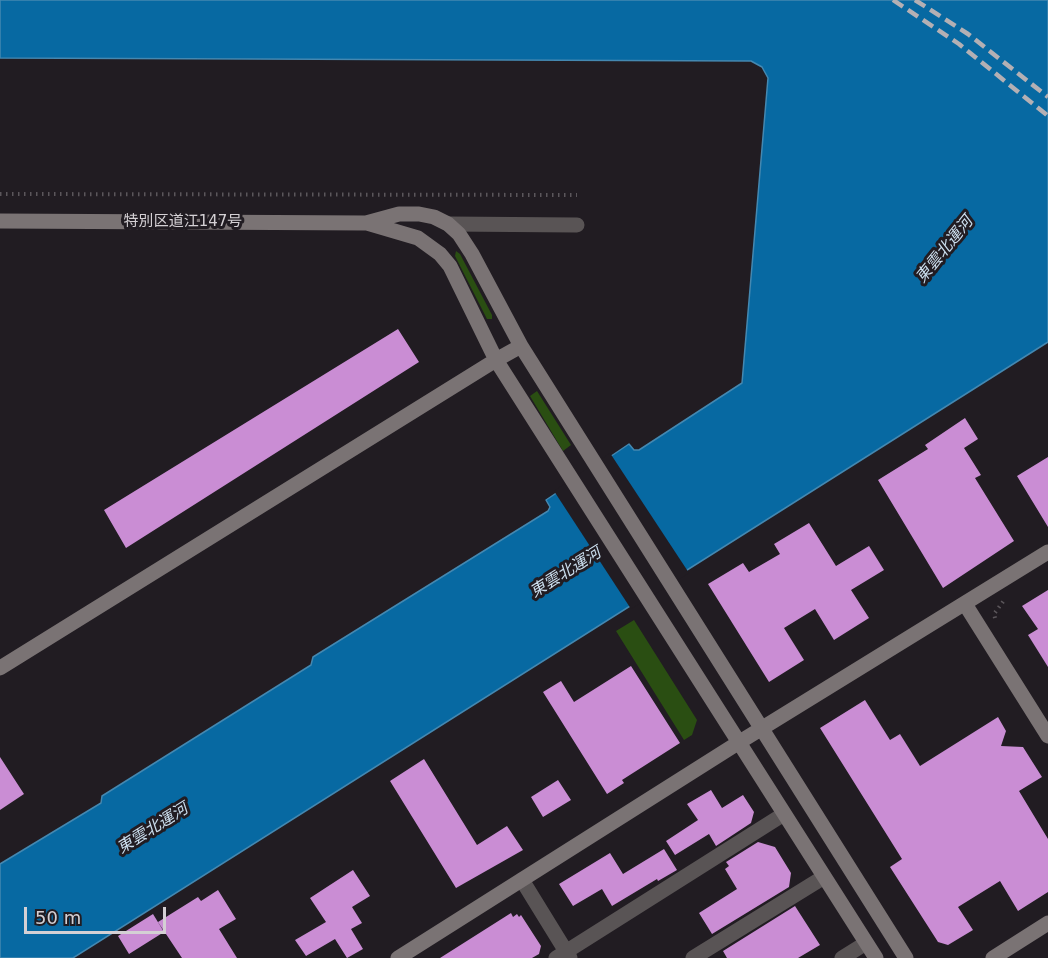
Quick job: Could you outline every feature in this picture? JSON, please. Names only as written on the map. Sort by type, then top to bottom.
[{"type":"street","name":"特別区道江147号","points":[[0,221],[366,222],[399,214],[419,214],[434,217],[448,224]]},
{"type":"street","name":"特別区道江147号","points":[[366,222],[418,238],[440,254],[450,266],[496,360],[876,958]]},
{"type":"street","points":[[448,224],[577,225]]},
{"type":"street","points":[[448,224],[459,234],[472,254],[521,346],[580,442],[906,958]]},
{"type":"street","points":[[0,668],[521,346]]},
{"type":"street","points":[[398,958],[738,742],[1048,552]]},
{"type":"street","points":[[965,604],[1048,736]]},
{"type":"street","points":[[522,880],[564,956],[784,814]]},
{"type":"street","points":[[693,958],[824,877]]},
{"type":"street","points":[[993,958],[1048,923]]},
{"type":"street","points":[[843,958],[866,943]]},
{"type":"path","points":[[0,194],[577,195]]},
{"type":"path","points":[[996,621],[994,614],[1004,600],[1013,594]]},
{"type":"green space","points":[[456,251],[460,254],[492,319],[487,319],[455,256]]},
{"type":"green space","points":[[537,391],[571,445],[563,451],[530,396]]},
{"type":"green space","points":[[634,620],[697,720],[692,735],[684,740],[616,631]]},
{"type":"water","name":"東雲北運河","points":[[0,0],[1048,0],[1048,342],[73,958],[0,958],[0,864],[101,803],[102,796],[311,665],[313,657],[548,511],[550,507],[546,500],[629,444],[634,450],[639,450],[742,383],[768,78],[762,67],[751,61],[0,58]]},
{"type":"pier","points":[[610,453],[689,573],[631,609],[554,491]]},
{"type":"building","points":[[398,329],[419,362],[126,548],[104,510]]},
{"type":"building","points":[[965,418],[978,439],[964,448],[981,475],[975,478],[1014,541],[943,588],[878,480],[928,449],[925,445]]},
{"type":"building","points":[[1048,457],[1048,527],[1017,476]]},
{"type":"building","points":[[809,523],[836,566],[869,546],[884,570],[851,590],[869,618],[834,640],[815,609],[784,628],[804,660],[769,682],[708,584],[743,563],[749,572],[780,554],[774,544]]},
{"type":"building","points":[[1048,590],[1048,667],[1028,635],[1038,629],[1022,606]]},
{"type":"building","points":[[631,666],[680,743],[622,780],[624,783],[607,794],[543,692],[561,681],[574,702]]},
{"type":"building","points":[[865,700],[890,740],[900,734],[920,766],[998,717],[1006,731],[1001,746],[1023,747],[1042,777],[1019,791],[1048,839],[1048,892],[1018,911],[1000,881],[958,907],[973,930],[948,945],[938,942],[890,867],[902,859],[820,728]]},
{"type":"building","points":[[0,757],[24,794],[0,810]]},
{"type":"building","points":[[424,759],[477,845],[507,826],[523,850],[456,888],[390,781]]},
{"type":"building","points":[[558,780],[571,800],[543,817],[531,797]]},
{"type":"building","points":[[711,790],[722,808],[743,795],[754,812],[751,823],[716,846],[709,834],[675,855],[666,841],[698,820],[687,804]]},
{"type":"building","points":[[758,842],[775,847],[791,873],[789,887],[712,934],[699,913],[737,889],[725,869],[729,866],[726,862]]},
{"type":"building","points":[[664,849],[677,870],[658,881],[657,879],[612,906],[602,889],[573,906],[559,884],[610,853],[623,874]]},
{"type":"building","points":[[353,870],[370,896],[352,907],[362,923],[351,929],[363,949],[347,958],[335,939],[306,956],[295,940],[326,922],[310,898]]},
{"type":"building","points":[[218,890],[236,919],[219,929],[237,958],[182,958],[158,922],[198,897],[201,901]]},
{"type":"building","points":[[795,906],[820,945],[798,958],[727,958],[723,951]]},
{"type":"building","points":[[511,913],[513,917],[517,914],[519,917],[521,915],[541,946],[539,954],[532,958],[440,958]]},
{"type":"building","points":[[153,914],[164,932],[129,954],[118,936]]},
{"type":"railway","points":[[893,0],[959,44],[1048,116]]},
{"type":"railway","points":[[915,0],[968,34],[1048,97]]}]
